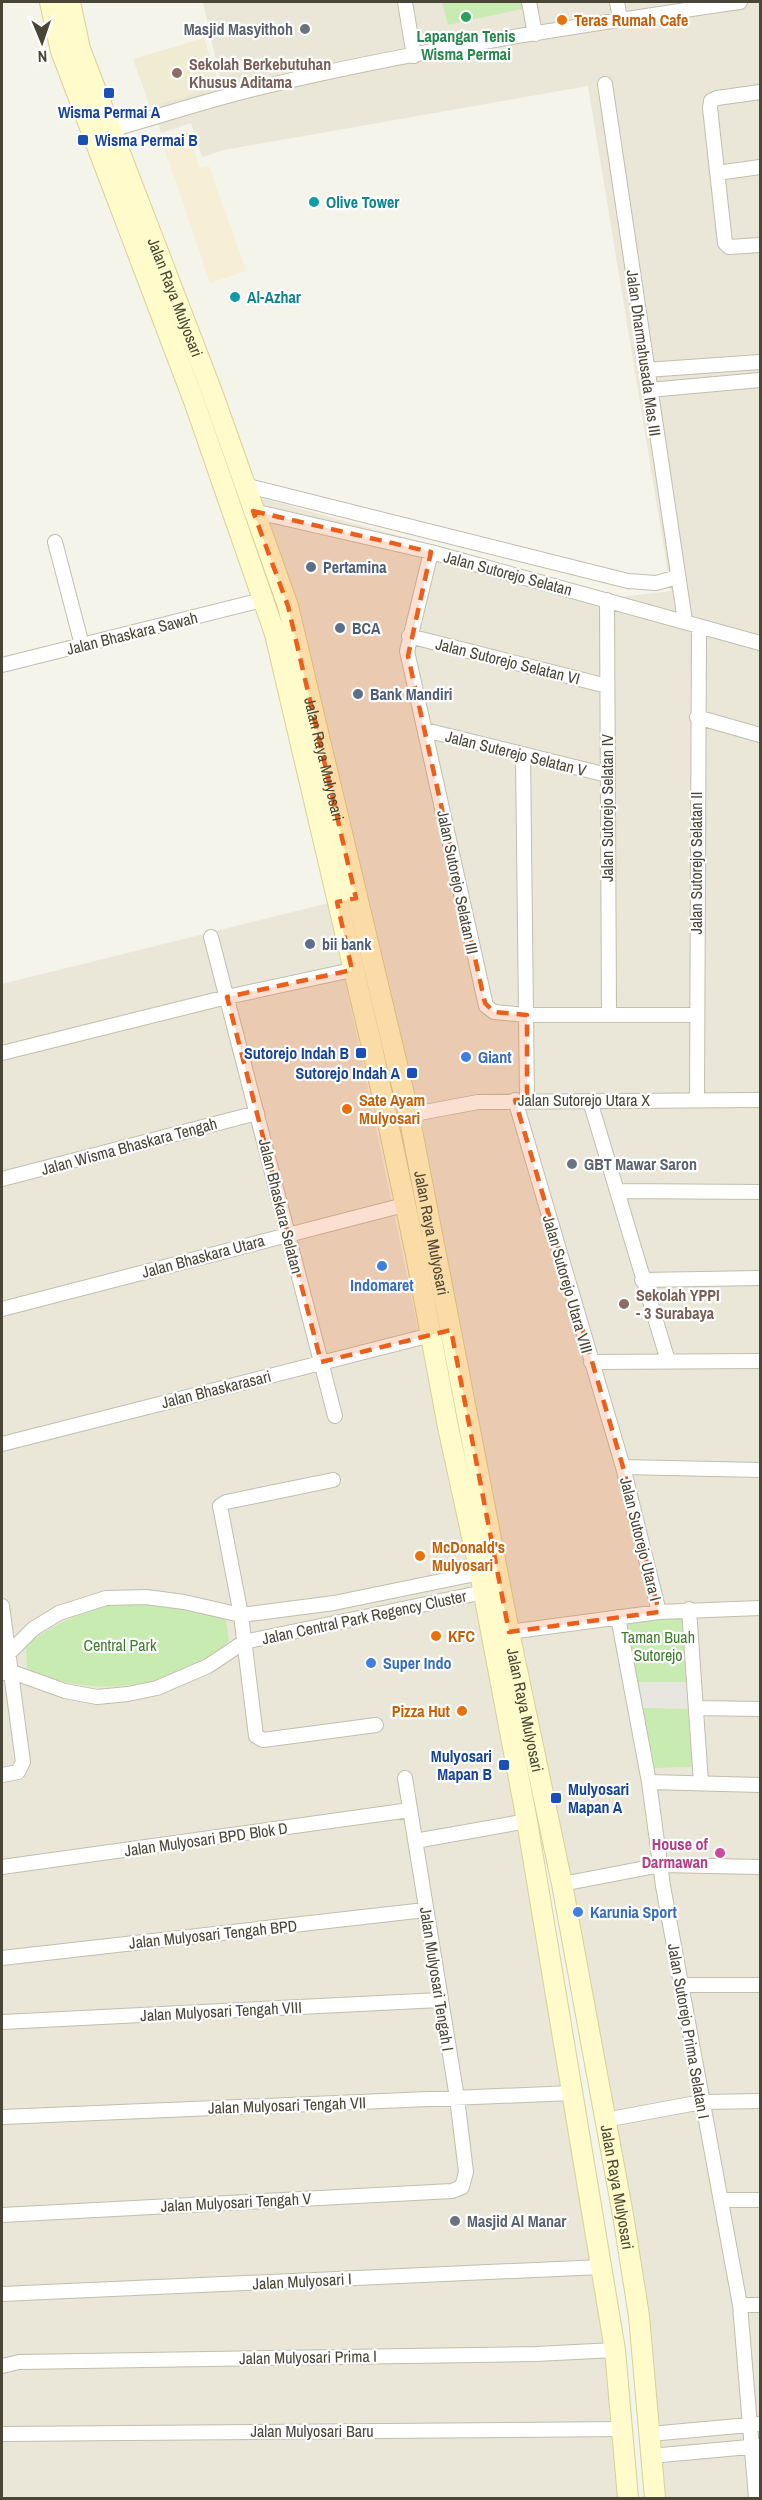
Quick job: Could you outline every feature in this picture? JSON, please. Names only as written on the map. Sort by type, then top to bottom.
[{"type":"main road","name":"Jalan Raya Mulyosari","points":[[50,2],[61,51],[194,401],[275,634],[330,873],[347,900],[409,1115],[425,1252],[431,1335],[451,1444],[482,1583],[527,1821],[615,2350],[628,2499]]},
{"type":"main road","name":"Jalan Raya Mulyosari","points":[[70,2],[78,42],[213,393],[288,606],[350,867],[347,900],[352,970],[372,1047],[405,1205],[425,1252],[562,1884],[627,2237],[639,2316],[655,2499]]},
{"type":"main road","points":[[194,401],[213,393]]},
{"type":"main road","points":[[330,873],[350,867]]},
{"type":"main road","points":[[533,1858],[555,1853]]},
{"type":"main road","points":[[594,2220],[623,2215]]},
{"type":"main road","points":[[598,2243],[627,2237]]},
{"type":"street","points":[[405,2],[414,56]]},
{"type":"street","points":[[529,2],[535,34]]},
{"type":"street","points":[[616,2],[620,19]]},
{"type":"street","points":[[110,130],[253,89],[414,56],[698,5],[740,2]]},
{"type":"street","name":"Jalan Dharmahusada Mas III","points":[[605,84],[685,621]]},
{"type":"street","points":[[760,92],[711,101],[710,108],[725,243],[729,247],[736,248],[760,245]]},
{"type":"street","points":[[717,173],[760,167]]},
{"type":"street","points":[[646,370],[760,362]]},
{"type":"street","points":[[649,390],[760,380]]},
{"type":"street","points":[[244,485],[628,581],[656,583],[678,577]]},
{"type":"street","name":"Jalan Sutorejo Selatan","points":[[254,511],[431,552],[760,643]]},
{"type":"street","points":[[55,542],[82,645]]},
{"type":"street","name":"Jalan Sutorejo Selatan III","points":[[431,552],[407,651],[486,1006],[494,1012],[527,1015],[695,1015]]},
{"type":"street","name":"Jalan Bhaskara Sawah","points":[[2,665],[262,600]]},
{"type":"street","name":"Jalan Sutorejo Selatan IV","points":[[607,600],[609,1015]]},
{"type":"street","name":"Jalan Sutorejo Selatan II","points":[[697,1100],[695,1015],[699,626]]},
{"type":"street","name":"Jalan Sutorejo Selatan VI","points":[[410,636],[607,686]]},
{"type":"street","points":[[697,717],[760,735]]},
{"type":"street","name":"Jalan Suterejo Selatan V","points":[[425,730],[607,775]]},
{"type":"street","name":"Jalan Sutorejo Utara VIII","points":[[523,755],[527,1015],[521,1100],[591,1362],[623,1467]]},
{"type":"street","name":"Jalan Bhaskara Selatan","points":[[211,937],[335,1416]]},
{"type":"street","points":[[2,1053],[227,997],[352,970]]},
{"type":"street","name":"Jalan Sutorejo Utara X","points":[[409,1115],[478,1102],[521,1100],[760,1100]]},
{"type":"street","points":[[590,1101],[668,1361]]},
{"type":"street","name":"Jalan Wisma Bhaskara Tengah","points":[[2,1179],[257,1113]]},
{"type":"street","points":[[618,1191],[760,1192]]},
{"type":"street","name":"Jalan Bhaskara Utara","points":[[2,1309],[288,1233],[405,1205]]},
{"type":"street","points":[[642,1280],[760,1278]]},
{"type":"street","name":"Jalan Bhaskarasari","points":[[2,1444],[431,1335]]},
{"type":"street","points":[[591,1362],[760,1361]]},
{"type":"street","points":[[623,1467],[760,1470]]},
{"type":"street","name":"Jalan Sutorejo Utara I","points":[[623,1467],[658,1612]]},
{"type":"street","name":"Jalan Central Park Regency Cluster","points":[[333,1480],[221,1504],[220,1512],[241,1615],[258,1738],[376,1725]]},
{"type":"street","name":"Jalan Central Park Regency Cluster","points":[[5,1654],[44,1621],[59,1613],[106,1598],[155,1598],[241,1615],[482,1583]]},
{"type":"street","name":"Jalan Central Park Regency Cluster","points":[[7,1672],[65,1691],[97,1697],[128,1694],[157,1688],[208,1666],[244,1642],[338,1623],[482,1583]]},
{"type":"street","points":[[334,1602],[338,1623]]},
{"type":"street","points":[[2,1606],[7,1672],[23,1762],[18,1772],[2,1775]]},
{"type":"street","points":[[509,1632],[689,1609],[760,1608]]},
{"type":"street","points":[[689,1609],[701,1783]]},
{"type":"street","name":"Jalan Sutorejo Prima Selatan I","points":[[618,1617],[649,1782],[702,2102],[740,2305],[756,2424],[756,2499]]},
{"type":"street","points":[[697,1708],[760,1709]]},
{"type":"street","name":"Jalan Mulyosari Tengah I","points":[[405,1778],[457,2098],[466,2180]]},
{"type":"street","points":[[649,1782],[760,1785]]},
{"type":"street","name":"Jalan Mulyosari BPD Blok D","points":[[2,1867],[410,1810]]},
{"type":"street","points":[[414,1841],[527,1821]]},
{"type":"street","points":[[562,1884],[661,1865],[760,1867]]},
{"type":"street","name":"Jalan Mulyosari Tengah BPD","points":[[2,1958],[425,1910]]},
{"type":"street","points":[[682,1985],[760,1985]]},
{"type":"street","name":"Jalan Mulyosari Tengah VIII","points":[[2,2022],[440,2000]]},
{"type":"street","name":"Jalan Mulyosari Tengah VII","points":[[2,2117],[572,2093]]},
{"type":"street","points":[[605,2120],[702,2102],[760,2101]]},
{"type":"street","name":"Jalan Mulyosari Tengah V","points":[[2,2215],[452,2191],[462,2187],[466,2180]]},
{"type":"street","points":[[721,2200],[760,2199]]},
{"type":"street","name":"Jalan Mulyosari I","points":[[2,2294],[602,2267]]},
{"type":"street","points":[[740,2305],[760,2305]]},
{"type":"street","name":"Jalan Mulyosari Prima I","points":[[2,2366],[19,2362],[536,2354],[615,2350]]},
{"type":"street","points":[[650,2434],[756,2424]]},
{"type":"street","name":"Jalan Mulyosari Baru","points":[[2,2434],[623,2428]]},
{"type":"street","points":[[651,2456],[757,2446]]},
{"type":"highlighted area","points":[[253,511],[431,552],[408,656],[485,1003],[494,1012],[527,1015],[527,1100],[515,1100],[623,1467],[659,1612],[509,1632],[451,1330],[321,1362],[227,997],[352,970],[337,902],[356,898],[288,606]]},
{"type":"shaded area","points":[[203,2],[760,2],[760,2498],[654,2498],[637,2315],[563,1888],[313,669],[261,498],[621,597],[671,591],[588,86],[224,150],[202,157],[191,123],[161,133],[153,104],[221,83]]},
{"type":"shaded area","name":"Sekolah Berkebutuhan Khusus Aditama","points":[[204,38],[220,86],[150,107],[133,59]]},
{"type":"shaded area","points":[[187,130],[200,168],[209,166],[246,271],[210,283],[161,139]]},
{"type":"shaded area","points":[[329,903],[507,1753],[607,2314],[622,2498],[2,2498],[2,984]]},
{"type":"shaded area","points":[[639,1682],[690,1682],[690,1709],[643,1708]]},
{"type":"green space","name":"Lapangan Tenis Wisma Permai","points":[[442,2],[524,2],[526,8],[448,25]]},
{"type":"green space","name":"Central Park","points":[[116,1604],[172,1606],[212,1615],[226,1620],[229,1641],[207,1657],[183,1670],[132,1685],[78,1684],[52,1679],[27,1669],[26,1646],[36,1638],[68,1619]]},
{"type":"green space","name":"Taman Buah Sutorejo","points":[[685,1612],[692,1767],[651,1768],[624,1621]]},
{"type":"place","name":"Lapangan Tenis Wisma Permai","points":[[466,17]]},
{"type":"place","name":"Teras Rumah Cafe","points":[[562,20]]},
{"type":"place","name":"Masjid Masyithoh","points":[[305,29]]},
{"type":"place","name":"Sekolah Berkebutuhan Khusus Aditama","points":[[177,73]]},
{"type":"place","name":"Wisma Permai A","points":[[109,93]]},
{"type":"place","name":"Wisma Permai B","points":[[83,140]]},
{"type":"place","name":"Olive Tower","points":[[314,202]]},
{"type":"place","name":"Al-Azhar","points":[[235,297]]},
{"type":"place","name":"Pertamina","points":[[311,567]]},
{"type":"place","name":"BCA","points":[[340,628]]},
{"type":"place","name":"Bank Mandiri","points":[[358,694]]},
{"type":"place","name":"bii bank","points":[[310,944]]},
{"type":"place","name":"Sutorejo Indah B","points":[[361,1053]]},
{"type":"place","name":"Giant","points":[[466,1057]]},
{"type":"place","name":"Sutorejo Indah A","points":[[412,1073]]},
{"type":"place","name":"Sate Ayam Mulyosari","points":[[347,1109]]},
{"type":"place","name":"GBT Mawar Saron","points":[[572,1164]]},
{"type":"place","name":"Indomaret","points":[[382,1266]]},
{"type":"place","name":"Sekolah YPPI - 3 Surabaya","points":[[624,1304]]},
{"type":"place","name":"McDonald's Mulyosari","points":[[420,1556]]},
{"type":"place","name":"KFC","points":[[436,1636]]},
{"type":"place","name":"Super Indo","points":[[371,1663]]},
{"type":"place","name":"Pizza Hut","points":[[462,1711]]},
{"type":"place","name":"Mulyosari Mapan B","points":[[504,1765]]},
{"type":"place","name":"Mulyosari Mapan A","points":[[556,1798]]},
{"type":"place","name":"House of Darmawan","points":[[720,1853]]},
{"type":"place","name":"Karunia Sport","points":[[578,1912]]},
{"type":"place","name":"Masjid Al Manar","points":[[455,2221]]}]
